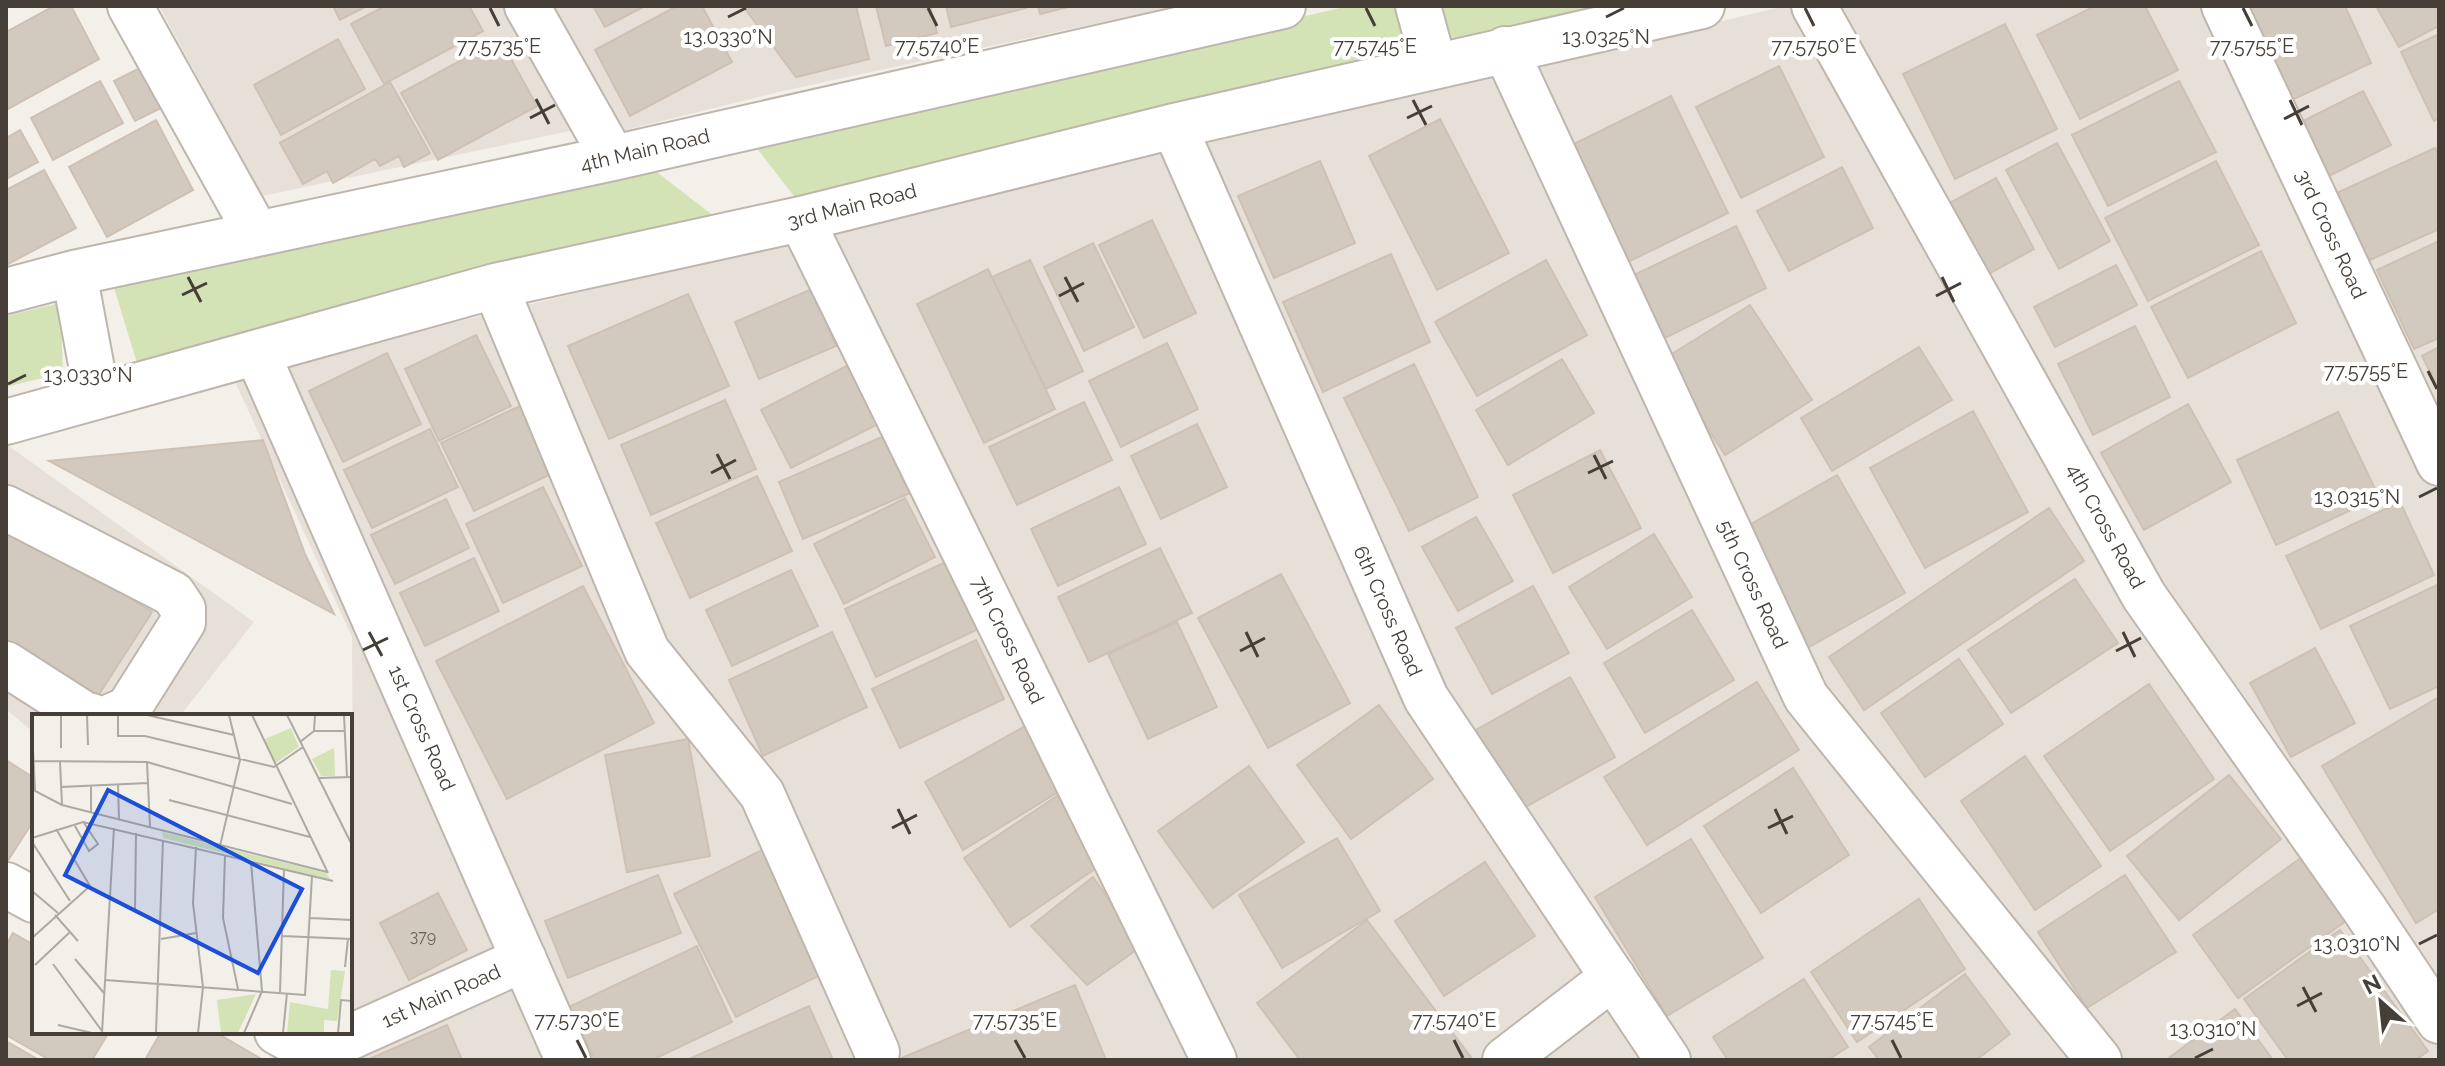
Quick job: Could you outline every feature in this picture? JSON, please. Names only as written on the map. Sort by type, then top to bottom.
[{"type":"street","points":[[130,6],[257,234]]},
{"type":"street","points":[[527,6],[613,158]]},
{"type":"street","name":"4th Main Road","points":[[6,291],[74,273],[613,158],[1283,6]]},
{"type":"street","points":[[1418,6],[1434,65]]},
{"type":"street","name":"3rd Main Road","points":[[6,422],[495,286],[801,219],[1174,126],[1702,6]]},
{"type":"street","name":"4th Cross Road","points":[[1814,6],[2144,596],[2365,910],[2439,1021]]},
{"type":"street","name":"3rd Cross Road","points":[[2224,6],[2439,463]]},
{"type":"street","name":"5th Cross Road","points":[[1505,49],[1806,697],[2099,1060]]},
{"type":"street","name":"6th Cross Road","points":[[1174,126],[1426,698],[1668,1060]]},
{"type":"street","name":"7th Cross Road","points":[[801,219],[1214,1060]]},
{"type":"street","points":[[74,273],[97,396]]},
{"type":"street","points":[[495,286],[647,651],[762,794],[877,1052]]},
{"type":"street","name":"1st Cross Road","points":[[257,353],[568,1060]]},
{"type":"street","points":[[6,508],[173,594],[183,609],[183,622],[128,709],[117,714]]},
{"type":"street","points":[[6,664],[84,714]]},
{"type":"street","points":[[6,885],[32,899]]},
{"type":"street","name":"1st Main Road","points":[[314,1056],[524,959]]},
{"type":"street","points":[[1505,1060],[1613,977]]},
{"type":"street","points":[[280,1034],[314,1056]]},
{"type":"shaded area","points":[[159,6],[502,6],[570,131],[262,196]]},
{"type":"shaded area","points":[[552,6],[1177,6],[783,91],[625,130]]},
{"type":"shaded area","points":[[1785,6],[2439,6],[2439,1060],[302,1060],[347,1034],[352,1034],[352,637],[232,375]]},
{"type":"shaded area","points":[[6,444],[254,622],[182,714],[32,714],[32,731],[6,709]]},
{"type":"green space","points":[[1349,6],[1640,6],[797,200],[752,142]]},
{"type":"green space","points":[[649,166],[715,217],[137,363],[112,281]]},
{"type":"green space","points":[[60,303],[63,373],[6,387],[6,316]]},
{"type":"building","points":[[54,6],[71,6],[99,59],[6,110],[6,32]]},
{"type":"building","points":[[333,6],[367,6],[340,20]]},
{"type":"building","points":[[385,6],[469,6],[483,31],[384,84],[351,24]]},
{"type":"building","points":[[593,6],[645,6],[605,27]]},
{"type":"building","points":[[677,6],[702,6],[732,62],[630,116],[595,50]]},
{"type":"building","points":[[743,6],[856,6],[869,59],[796,77]]},
{"type":"building","points":[[876,6],[930,6],[937,33],[886,46]]},
{"type":"building","points":[[946,6],[1026,6],[1026,8],[951,27]]},
{"type":"building","points":[[1038,6],[1072,6],[1040,14]]},
{"type":"building","points":[[2095,6],[2145,6],[2178,70],[2080,119],[2037,35]]},
{"type":"building","points":[[2240,6],[2345,6],[2371,63],[2285,103]]},
{"type":"building","points":[[2376,6],[2439,6],[2439,26],[2399,47]]},
{"type":"building","points":[[2005,24],[2057,129],[1955,179],[1903,74]]},
{"type":"building","points":[[2439,34],[2439,118],[2434,121],[2401,52]]},
{"type":"building","points":[[338,39],[365,89],[281,135],[254,85]]},
{"type":"building","points":[[500,39],[537,106],[438,160],[401,93]]},
{"type":"building","points":[[144,66],[165,106],[135,121],[114,81]]},
{"type":"building","points":[[1779,66],[1824,157],[1741,198],[1696,107]]},
{"type":"building","points":[[100,81],[123,123],[53,160],[31,118]]},
{"type":"building","points":[[2179,81],[2216,152],[2108,206],[2072,135]]},
{"type":"building","points":[[390,82],[430,153],[404,167],[399,156],[380,166],[375,159],[333,183],[327,171],[303,184],[280,143]]},
{"type":"building","points":[[2363,91],[2391,145],[2327,177],[2299,123]]},
{"type":"building","points":[[1671,96],[1728,213],[1626,263],[1568,147]]},
{"type":"building","points":[[1440,119],[1509,253],[1437,290],[1369,156]]},
{"type":"building","points":[[156,120],[193,190],[107,237],[69,167]]},
{"type":"building","points":[[20,130],[38,162],[6,179],[6,138]]},
{"type":"building","points":[[2057,143],[2110,241],[2059,269],[2006,170]]},
{"type":"building","points":[[2435,148],[2439,156],[2439,229],[2361,264],[2330,196]]},
{"type":"building","points":[[1320,161],[1355,243],[1274,278],[1238,196]]},
{"type":"building","points":[[2216,161],[2259,245],[2148,301],[2105,218]]},
{"type":"building","points":[[1842,167],[1873,228],[1789,271],[1757,211]]},
{"type":"building","points":[[44,170],[76,228],[6,265],[6,190]]},
{"type":"building","points":[[1996,178],[2034,249],[1985,276],[1946,205]]},
{"type":"building","points":[[1152,220],[1196,313],[1144,338],[1099,245]]},
{"type":"building","points":[[1736,226],[1766,288],[1665,338],[1634,275]]},
{"type":"building","points":[[2439,241],[2439,338],[2414,349],[2377,270]]},
{"type":"building","points":[[1093,243],[1134,327],[1084,351],[1044,267]]},
{"type":"building","points":[[2261,251],[2296,323],[2188,378],[2151,307]]},
{"type":"building","points":[[1391,254],[1430,342],[1323,392],[1283,302]]},
{"type":"building","points":[[1030,260],[1083,371],[1046,389],[992,277]]},
{"type":"building","points":[[1546,260],[1587,335],[1477,396],[1435,322]]},
{"type":"building","points":[[2116,265],[2137,305],[2055,347],[2034,307]]},
{"type":"building","points":[[988,269],[1055,409],[984,443],[917,304]]},
{"type":"building","points":[[812,289],[836,346],[759,379],[735,322]]},
{"type":"building","points":[[688,294],[729,386],[609,439],[568,346]]},
{"type":"building","points":[[1750,305],[1812,400],[1725,455],[1664,359]]},
{"type":"building","points":[[2135,326],[2170,397],[2093,435],[2058,364]]},
{"type":"building","points":[[476,335],[511,406],[439,441],[405,369]]},
{"type":"building","points":[[1167,343],[1198,409],[1121,447],[1089,381]]},
{"type":"building","points":[[1919,347],[1952,400],[1832,471],[1801,418]]},
{"type":"building","points":[[2439,347],[2439,390],[2422,356]]},
{"type":"building","points":[[387,353],[421,424],[343,462],[309,391]]},
{"type":"building","points":[[1562,359],[1594,413],[1508,465],[1476,410]]},
{"type":"building","points":[[858,360],[888,419],[791,468],[761,410]]},
{"type":"building","points":[[1414,364],[1478,497],[1409,531],[1344,398]]},
{"type":"building","points":[[725,400],[756,469],[651,515],[621,445]]},
{"type":"building","points":[[1084,402],[1112,460],[1017,505],[989,447]]},
{"type":"building","points":[[2188,404],[2231,482],[2144,530],[2101,453]]},
{"type":"building","points":[[520,406],[553,473],[474,511],[441,443]]},
{"type":"building","points":[[1973,411],[2028,512],[1925,568],[1870,468]]},
{"type":"building","points":[[2338,412],[2379,497],[2276,545],[2237,460]]},
{"type":"building","points":[[1197,424],[1227,487],[1161,519],[1131,456]]},
{"type":"building","points":[[430,429],[458,487],[372,528],[344,470]]},
{"type":"building","points":[[884,436],[910,493],[803,539],[779,482]]},
{"type":"building","points":[[263,440],[305,554],[334,614],[49,461]]},
{"type":"building","points":[[1600,450],[1641,528],[1553,573],[1513,495]]},
{"type":"building","points":[[1837,475],[1905,593],[1804,650],[1737,532]]},
{"type":"building","points":[[757,476],[792,551],[690,598],[656,523]]},
{"type":"building","points":[[543,487],[582,566],[503,603],[466,524]]},
{"type":"building","points":[[1119,487],[1146,544],[1058,586],[1031,529]]},
{"type":"building","points":[[905,498],[935,557],[844,604],[814,544]]},
{"type":"building","points":[[446,499],[469,548],[395,584],[371,535]]},
{"type":"building","points":[[2400,502],[2434,575],[2321,629],[2286,556]]},
{"type":"building","points":[[2049,508],[2084,561],[1864,710],[1829,657]]},
{"type":"building","points":[[1476,517],[1513,581],[1458,611],[1422,547]]},
{"type":"building","points":[[6,518],[152,612],[96,699],[6,641]]},
{"type":"building","points":[[1654,534],[1692,597],[1607,649],[1569,587]]},
{"type":"building","points":[[1160,548],[1192,613],[1089,662],[1058,597]]},
{"type":"building","points":[[474,558],[499,611],[425,646],[400,593]]},
{"type":"building","points":[[954,558],[985,626],[876,677],[845,609]]},
{"type":"building","points":[[791,570],[818,626],[732,666],[706,610]]},
{"type":"building","points":[[1281,574],[1350,703],[1268,748],[1198,618]]},
{"type":"building","points":[[2075,579],[2118,643],[2011,713],[1968,650]]},
{"type":"building","points":[[2439,584],[2439,686],[2390,709],[2350,626]]},
{"type":"building","points":[[583,586],[654,723],[507,799],[436,661]]},
{"type":"building","points":[[1533,586],[1569,653],[1492,694],[1456,628]]},
{"type":"building","points":[[1692,610],[1734,680],[1645,733],[1604,663]]},
{"type":"building","points":[[1177,622],[1217,707],[1148,739],[1108,654]]},
{"type":"building","points":[[832,632],[867,707],[763,756],[729,680]]},
{"type":"building","points":[[976,640],[1004,699],[900,748],[872,689]]},
{"type":"building","points":[[2315,648],[2355,723],[2291,757],[2250,683]]},
{"type":"building","points":[[1959,659],[2003,724],[1925,777],[1881,713]]},
{"type":"building","points":[[1570,677],[1615,757],[1520,810],[1476,730]]},
{"type":"building","points":[[1757,682],[1799,750],[1647,845],[1604,777]]},
{"type":"building","points":[[2149,684],[2214,779],[2110,851],[2044,756]]},
{"type":"building","points":[[2439,697],[2439,909],[2416,923],[2322,766]]},
{"type":"building","points":[[1379,705],[1433,779],[1351,839],[1297,765]]},
{"type":"building","points":[[1029,724],[1065,788],[963,850],[925,782]]},
{"type":"building","points":[[688,739],[710,856],[627,872],[605,755]]},
{"type":"building","points":[[2025,756],[2101,866],[2035,910],[1961,801]]},
{"type":"building","points":[[6,760],[32,777],[32,823],[7,862]]},
{"type":"building","points":[[1249,766],[1304,842],[1213,908],[1158,831]]},
{"type":"building","points":[[1793,768],[1849,855],[1761,913],[1704,826]]},
{"type":"building","points":[[2229,775],[2281,839],[2179,920],[2127,856]]},
{"type":"building","points":[[1066,790],[1111,858],[1010,927],[964,858]]},
{"type":"building","points":[[1337,838],[1380,911],[1282,968],[1239,895]]},
{"type":"building","points":[[1691,839],[1763,958],[1667,1016],[1595,897]]},
{"type":"building","points":[[762,850],[824,973],[736,1017],[674,894]]},
{"type":"building","points":[[2312,850],[2357,913],[2238,998],[2193,935]]},
{"type":"building","points":[[1485,862],[1535,936],[1444,996],[1395,921]]},
{"type":"building","points":[[658,875],[681,933],[568,978],[545,921]]},
{"type":"building","points":[[2125,875],[2176,952],[2087,1008],[2038,932]]},
{"type":"building","points":[[1093,877],[1142,946],[1087,985],[1031,926]]},
{"type":"building","points":[[438,893],[467,950],[409,980],[380,923]]},
{"type":"building","points":[[1919,899],[1965,969],[1857,1042],[1811,972]]},
{"type":"building","points":[[1367,920],[1473,1060],[1300,1060],[1257,1003]]},
{"type":"building","points":[[2340,930],[2428,1051],[2416,1060],[2288,1060],[2244,999]]},
{"type":"building","points":[[13,933],[32,944],[32,1034],[108,1034],[92,1060],[50,1060],[6,1035],[6,946]]},
{"type":"building","points":[[697,946],[732,1022],[652,1060],[595,1060],[569,1007]]},
{"type":"building","points":[[1965,974],[2010,1034],[1976,1060],[1879,1060],[1869,1047]]},
{"type":"building","points":[[1804,979],[1848,1047],[1828,1060],[1728,1060],[1713,1037]]},
{"type":"building","points":[[1075,985],[1106,1060],[897,1060]]},
{"type":"building","points":[[809,1006],[833,1060],[687,1060]]},
{"type":"building","points":[[2235,1009],[2273,1060],[2166,1060]]},
{"type":"building","points":[[447,1025],[462,1060],[367,1060]]},
{"type":"building","points":[[160,1034],[218,1034],[263,1060],[145,1060]]},
{"type":"building","points":[[6,1041],[39,1060],[6,1060]]}]
